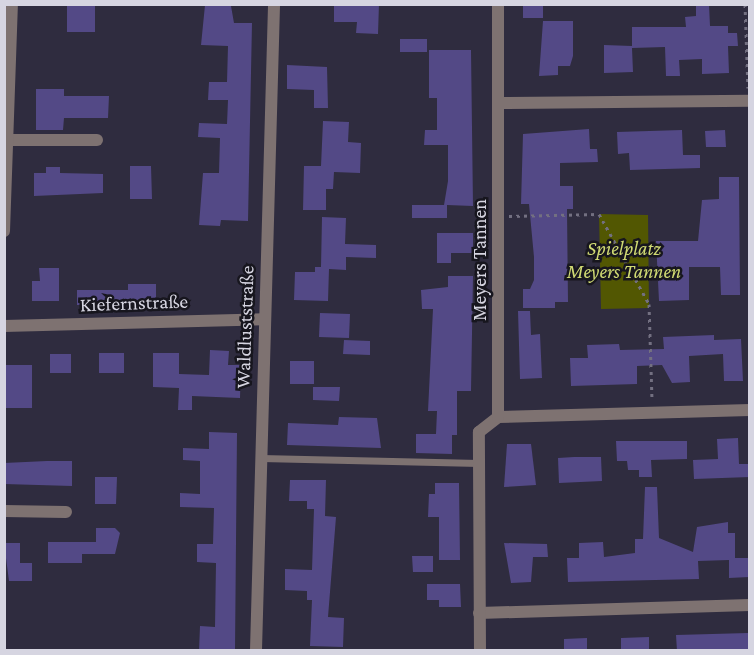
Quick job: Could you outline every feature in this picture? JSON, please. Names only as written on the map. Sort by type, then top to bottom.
[{"type":"street","points":[[4,231],[12,4]]},
{"type":"street","name":"Waldluststraße","points":[[256,651],[274,4]]},
{"type":"street","name":"Meyers Tannen","points":[[498,4],[498,417]]},
{"type":"street","points":[[498,103],[749,101]]},
{"type":"street","points":[[8,140],[97,140]]},
{"type":"street","name":"Kiefernstraße","points":[[4,326],[264,319]]},
{"type":"street","points":[[480,651],[479,432],[498,417],[750,410]]},
{"type":"street","points":[[4,511],[66,512]]},
{"type":"street","points":[[479,613],[750,605]]},
{"type":"lane","points":[[261,459],[479,463]]},
{"type":"path","points":[[745,4],[749,101]]},
{"type":"path","points":[[498,216],[599,214],[649,304],[653,412]]},
{"type":"green space","name":"Spielplatz Meyers Tannen","points":[[599,214],[648,215],[649,308],[601,309]]},
{"type":"building","points":[[67,4],[95,4],[95,32],[67,32]]},
{"type":"building","points":[[334,4],[379,4],[378,34],[356,33],[357,22],[334,22]]},
{"type":"building","points":[[523,4],[543,4],[543,18],[523,18]]},
{"type":"building","points":[[696,4],[709,4],[710,26],[728,26],[728,33],[737,33],[738,46],[728,46],[729,73],[702,74],[702,59],[679,60],[680,76],[666,76],[665,47],[632,48],[633,72],[604,73],[604,45],[632,46],[632,27],[686,27],[685,17],[696,16]]},
{"type":"building","points":[[205,5],[231,6],[234,23],[252,23],[248,221],[221,220],[220,226],[199,225],[203,173],[219,173],[220,138],[198,137],[199,123],[227,124],[228,100],[208,100],[209,82],[227,82],[228,46],[201,45]]},
{"type":"building","points":[[543,21],[573,21],[573,56],[570,66],[558,66],[558,75],[539,76]]},
{"type":"building","points":[[400,39],[427,39],[427,52],[400,52]]},
{"type":"building","points":[[429,50],[471,50],[473,206],[447,205],[447,218],[412,218],[412,205],[444,205],[448,181],[448,145],[424,145],[425,130],[437,130],[437,98],[429,98]]},
{"type":"building","points":[[287,65],[327,67],[328,108],[314,108],[314,90],[287,89]]},
{"type":"building","points":[[36,89],[64,89],[64,96],[109,96],[108,118],[64,118],[63,130],[36,130]]},
{"type":"building","points":[[323,121],[349,122],[348,142],[361,143],[360,173],[334,172],[333,189],[326,189],[326,210],[303,210],[304,166],[321,166]]},
{"type":"building","points":[[589,129],[590,149],[597,149],[598,162],[560,163],[560,186],[573,186],[573,209],[567,209],[568,302],[555,302],[555,308],[523,308],[523,289],[530,289],[534,280],[534,257],[529,204],[521,204],[523,134]]},
{"type":"building","points":[[682,130],[683,155],[700,155],[700,168],[630,170],[629,153],[618,154],[617,132]]},
{"type":"building","points":[[725,130],[726,147],[706,147],[705,131]]},
{"type":"building","points":[[130,166],[151,166],[152,199],[130,199]]},
{"type":"building","points":[[46,167],[60,167],[60,173],[103,174],[103,193],[34,196],[34,173],[46,173]]},
{"type":"building","points":[[719,177],[739,177],[740,295],[721,295],[720,267],[689,267],[689,300],[659,301],[656,241],[698,241],[702,200],[719,199]]},
{"type":"building","points":[[322,217],[346,218],[345,244],[376,245],[376,258],[346,257],[346,270],[329,269],[328,301],[294,300],[295,272],[315,272],[315,267],[321,267]]},
{"type":"building","points":[[437,233],[473,233],[473,253],[451,253],[451,263],[437,263]]},
{"type":"building","points":[[39,268],[59,268],[59,301],[32,301],[32,281],[40,281]]},
{"type":"building","points":[[448,276],[473,276],[471,391],[457,391],[457,435],[452,435],[452,454],[416,453],[416,434],[436,434],[437,411],[428,411],[433,309],[422,309],[421,290],[448,287]]},
{"type":"building","points":[[128,284],[156,284],[156,305],[77,305],[77,290],[128,290]]},
{"type":"building","points":[[518,311],[530,311],[531,335],[540,334],[542,378],[520,379]]},
{"type":"building","points":[[320,313],[350,314],[349,338],[319,337]]},
{"type":"building","points":[[714,335],[714,340],[741,339],[743,381],[724,381],[723,354],[689,356],[690,382],[672,383],[662,365],[637,366],[637,384],[571,386],[570,358],[588,358],[587,345],[619,344],[620,350],[664,349],[663,337]]},
{"type":"building","points":[[344,340],[370,341],[370,355],[343,354]]},
{"type":"building","points":[[210,350],[229,351],[228,365],[241,365],[240,398],[192,396],[192,410],[178,410],[179,388],[153,387],[153,353],[179,353],[179,374],[209,375]]},
{"type":"building","points":[[99,353],[124,353],[124,373],[99,373]]},
{"type":"building","points":[[50,354],[71,354],[71,373],[50,373]]},
{"type":"building","points":[[290,361],[314,361],[314,384],[290,384]]},
{"type":"building","points":[[6,365],[32,365],[32,408],[6,408]]},
{"type":"building","points":[[313,387],[340,387],[339,401],[313,400]]},
{"type":"building","points":[[339,417],[377,418],[381,448],[287,445],[288,423],[338,425]]},
{"type":"building","points":[[209,432],[237,433],[235,651],[199,651],[200,626],[215,627],[216,563],[197,562],[197,544],[213,544],[214,508],[180,507],[180,493],[200,494],[200,461],[183,460],[183,448],[209,449]]},
{"type":"building","points":[[738,438],[739,464],[750,464],[750,477],[694,479],[693,460],[718,459],[717,439]]},
{"type":"building","points":[[616,441],[687,441],[687,459],[651,460],[652,477],[639,477],[639,470],[628,470],[627,461],[617,461]]},
{"type":"building","points":[[507,444],[531,444],[536,485],[504,487]]},
{"type":"building","points":[[601,457],[602,481],[559,483],[558,458]]},
{"type":"building","points":[[72,461],[72,486],[4,484],[4,463]]},
{"type":"building","points":[[95,477],[117,477],[116,504],[95,504]]},
{"type":"building","points":[[290,480],[326,480],[325,516],[336,517],[328,617],[344,618],[343,647],[310,646],[312,600],[307,600],[307,591],[285,590],[285,569],[312,570],[314,509],[307,509],[307,501],[289,501]]},
{"type":"building","points":[[435,483],[459,483],[460,560],[439,560],[439,517],[428,517],[429,494],[435,494]]},
{"type":"building","points":[[645,487],[657,487],[659,538],[693,552],[697,527],[728,522],[728,533],[735,533],[735,558],[748,558],[749,577],[729,578],[729,560],[698,561],[699,579],[568,582],[567,558],[579,558],[579,543],[603,542],[604,557],[635,553],[635,539],[643,539]]},
{"type":"building","points":[[96,528],[115,528],[120,533],[115,554],[82,554],[82,563],[48,563],[48,542],[96,542]]},
{"type":"building","points":[[4,543],[20,543],[20,563],[32,563],[32,581],[9,581]]},
{"type":"building","points":[[504,543],[547,544],[548,557],[533,557],[531,582],[511,583]]},
{"type":"building","points":[[412,556],[433,556],[433,572],[413,572]]},
{"type":"building","points":[[427,584],[460,584],[461,607],[439,607],[439,600],[427,600]]},
{"type":"building","points":[[748,633],[749,651],[677,651],[676,635]]},
{"type":"building","points":[[649,637],[649,651],[621,651],[621,638]]},
{"type":"building","points":[[587,638],[587,651],[564,651],[564,639]]}]
